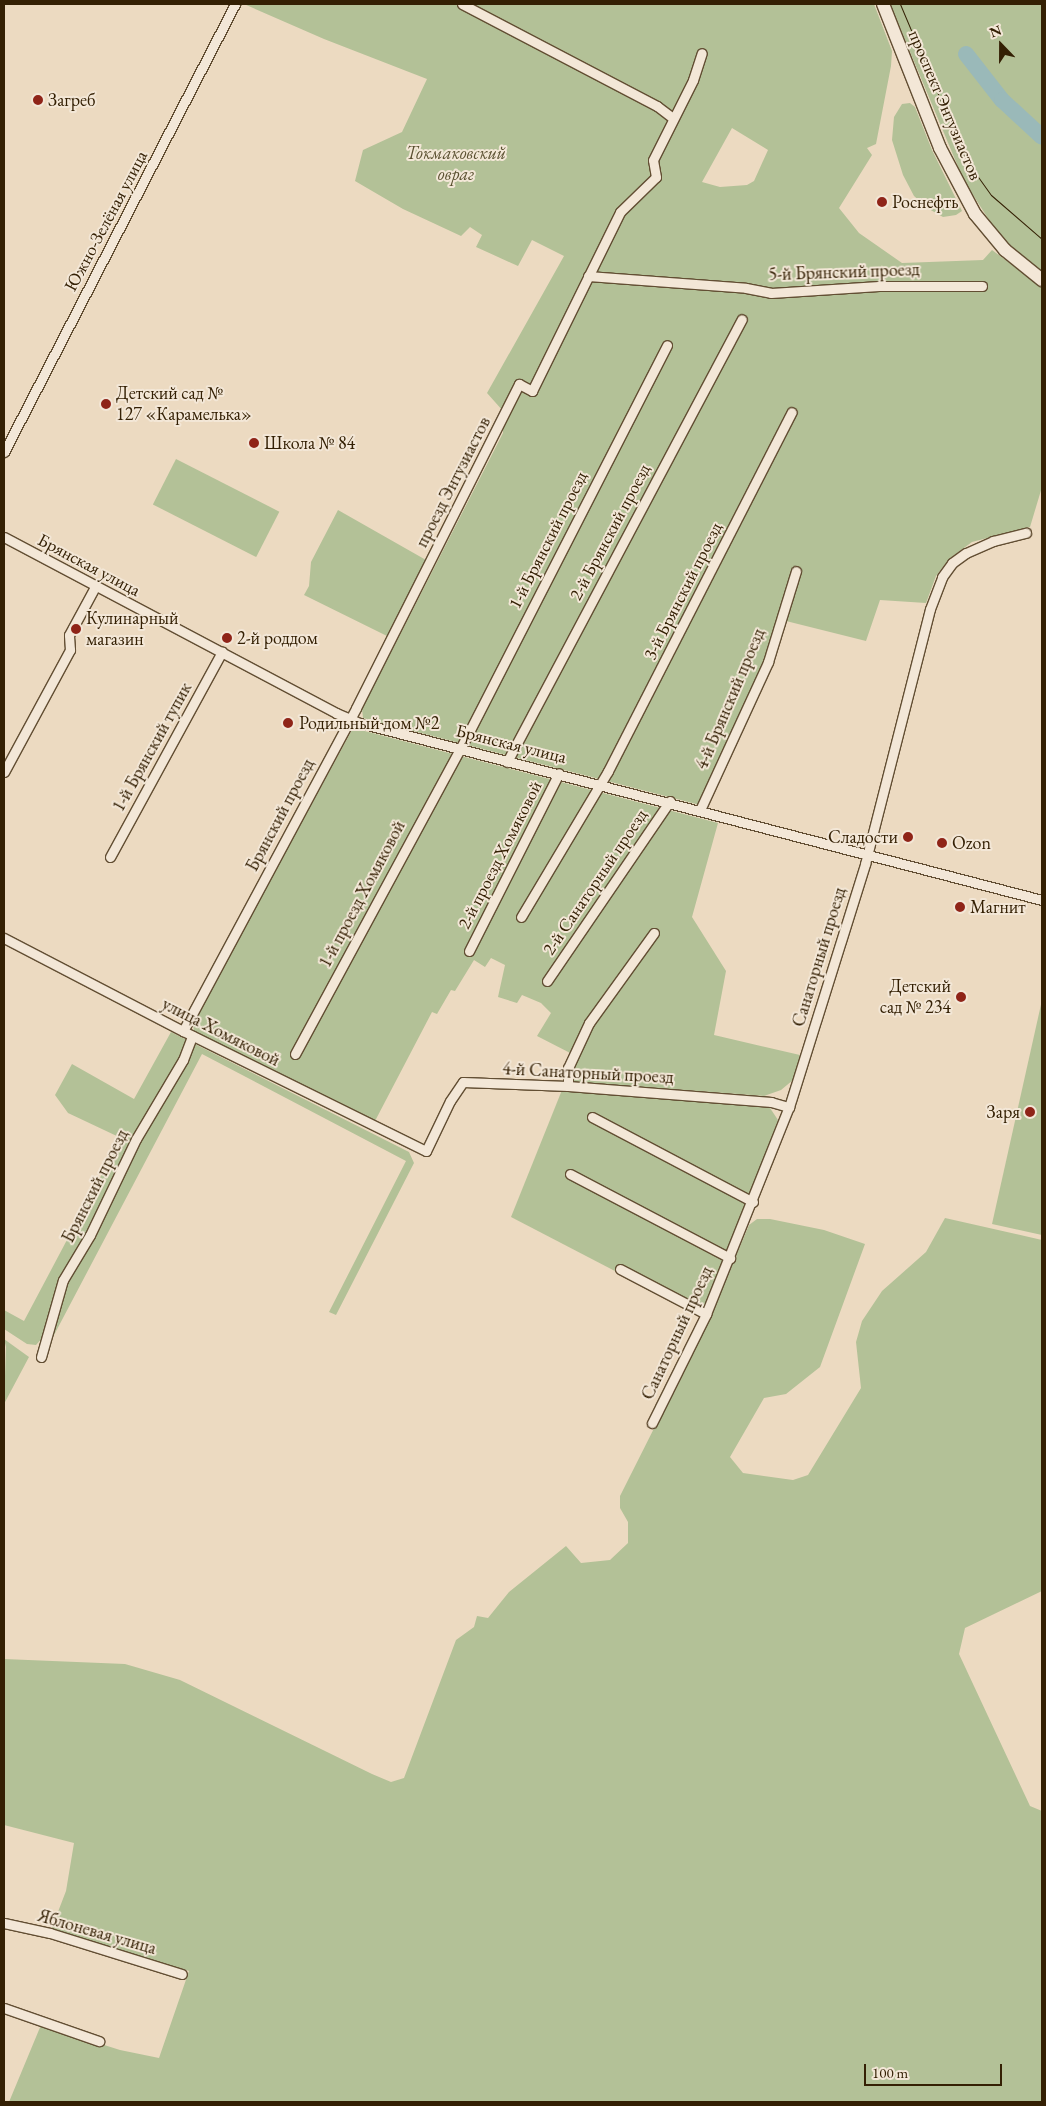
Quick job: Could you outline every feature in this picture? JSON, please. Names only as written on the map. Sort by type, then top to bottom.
[{"type":"street","name":"Южно-Зелёная улица","points":[[4,452],[235,4]]},
{"type":"street","points":[[462,4],[657,106],[673,118]]},
{"type":"street","name":"проспект Энтузиастов","points":[[884,4],[940,148],[970,206],[1005,250],[1042,280]]},
{"type":"street","points":[[588,276],[620,212],[656,178],[654,160],[693,80],[702,53]]},
{"type":"street","name":"5-й Брянский проезд","points":[[588,276],[746,288],[771,293],[879,286],[982,286]]},
{"type":"street","name":"проезд Энтузиастов","points":[[350,719],[519,384],[532,390],[588,276]]},
{"type":"street","name":"2-й Брянский проезд","points":[[507,762],[742,319]]},
{"type":"street","name":"1-й Брянский проезд","points":[[458,749],[667,345]]},
{"type":"street","name":"3-й Брянский проезд","points":[[520,916],[600,783],[792,412]]},
{"type":"street","name":"Санаторный проезд","points":[[652,1423],[706,1314],[753,1202],[789,1107],[868,853],[930,609],[942,577],[952,563],[966,553],[993,541],[1026,533]]},
{"type":"street","name":"Брянская улица","points":[[4,538],[350,719],[507,762],[670,801],[1042,900]]},
{"type":"street","name":"4-й Брянский проезд","points":[[700,810],[768,662],[796,571]]},
{"type":"street","points":[[4,772],[70,650],[69,635],[95,587]]},
{"type":"street","name":"1-й Брянский тупик","points":[[110,857],[222,652]]},
{"type":"street","name":"Брянский проезд","points":[[41,1357],[62,1280],[90,1235],[136,1139],[182,1060],[188,1034],[350,719]]},
{"type":"street","name":"1-й проезд Хомяковой","points":[[295,1054],[458,749]]},
{"type":"street","name":"2-й проезд Хомяковой","points":[[469,951],[559,773]]},
{"type":"street","name":"2-й Санаторный проезд","points":[[547,982],[670,801]]},
{"type":"street","points":[[568,1086],[568,1068],[589,1023],[654,933]]},
{"type":"street","name":"улица Хомяковой","points":[[4,938],[188,1034],[426,1151]]},
{"type":"street","name":"4-й Санаторный проезд","points":[[426,1151],[450,1101],[463,1082],[568,1086],[771,1102],[789,1107]]},
{"type":"street","points":[[592,1117],[753,1202]]},
{"type":"street","points":[[570,1174],[730,1258]]},
{"type":"street","points":[[620,1269],[706,1314]]},
{"type":"street","name":"Яблоневая улица","points":[[4,1923],[50,1933],[182,1974]]},
{"type":"street","points":[[4,2008],[99,2041]]},
{"type":"green space","name":"Токмаковский овраг","points":[[244,4],[874,4],[892,51],[891,66],[876,144],[867,148],[872,155],[839,208],[859,233],[902,263],[983,260],[992,250],[1042,287],[1042,487],[1030,527],[972,542],[949,559],[936,576],[926,603],[880,600],[866,641],[778,619],[763,663],[700,805],[363,718],[362,709],[503,433],[503,411],[487,393],[564,256],[532,240],[518,266],[476,247],[482,235],[470,227],[461,236],[403,209],[355,181],[363,150],[402,132],[427,79],[324,39]],"holes":[[[732,128],[768,150],[754,181],[747,185],[720,187],[702,182]]]},
{"type":"green space","points":[[890,4],[1042,4],[1042,271],[1010,245],[991,223],[964,181]]},
{"type":"green space","points":[[910,103],[915,107],[932,150],[962,211],[956,215],[943,217],[929,209],[914,196],[903,175],[892,140],[894,117],[902,104]]},
{"type":"green space","points":[[176,459],[279,512],[256,557],[153,504]]},
{"type":"green space","points":[[338,510],[426,560],[387,636],[304,595],[309,586],[311,562]]},
{"type":"green space","points":[[353,728],[718,823],[692,917],[726,971],[714,1035],[800,1055],[793,1080],[781,1090],[764,1096],[564,1081],[576,1056],[537,1036],[551,1013],[541,1003],[522,995],[517,1003],[498,997],[505,965],[491,958],[485,967],[474,960],[455,991],[451,990],[437,1014],[432,1012],[375,1121],[194,1033],[193,1022]]},
{"type":"green space","name":"Заря","points":[[1042,1000],[1042,1235],[992,1224]]},
{"type":"green space","points":[[171,1032],[409,1152],[414,1163],[336,1315],[329,1312],[406,1161],[202,1054],[53,1337],[44,1336],[36,1345],[27,1344],[4,1329],[4,1310],[24,1321],[121,1138],[68,1113],[55,1095],[72,1064],[134,1099]]},
{"type":"green space","points":[[562,1090],[770,1108],[778,1120],[729,1252],[703,1309],[688,1309],[511,1217]]},
{"type":"green space","points":[[945,1218],[1042,1240],[1042,1591],[965,1628],[959,1654],[1030,1806],[1042,1811],[1042,2102],[9,2102],[41,2025],[120,2050],[159,2058],[189,1971],[51,1930],[66,1891],[74,1843],[4,1825],[4,1659],[125,1664],[180,1680],[372,1774],[391,1782],[404,1778],[456,1640],[474,1627],[477,1616],[488,1618],[509,1592],[566,1546],[581,1563],[610,1560],[628,1543],[628,1522],[620,1508],[620,1496],[709,1319],[749,1225],[757,1219],[770,1219],[824,1230],[865,1244],[820,1367],[786,1394],[764,1398],[730,1457],[743,1473],[793,1480],[808,1475],[861,1388],[856,1342],[862,1321],[882,1291],[926,1252]]},
{"type":"green space","points":[[4,1339],[29,1357],[4,1404],[6,1347]]},
{"type":"waterway","points":[[966,54],[1002,100],[1042,137]]},
{"type":"tram line","points":[[900,4],[966,160],[991,195],[1042,239]]},
{"type":"place","name":"Загреб","points":[[38,100]]},
{"type":"place","name":"Роснефть","points":[[882,202]]},
{"type":"place","name":"Детский сад № 127 «Карамелька»","points":[[106,404]]},
{"type":"place","name":"Школа № 84","points":[[254,443]]},
{"type":"place","name":"Кулинарный магазин","points":[[76,629]]},
{"type":"place","name":"2-й роддом","points":[[227,638]]},
{"type":"place","name":"Родильный дом №2","points":[[288,723]]},
{"type":"place","name":"Сладости","points":[[908,837]]},
{"type":"place","name":"Ozon","points":[[942,843]]},
{"type":"place","name":"Магнит","points":[[960,907]]},
{"type":"place","name":"Детский сад № 234","points":[[961,997]]},
{"type":"place","name":"Заря","points":[[1030,1112]]}]
